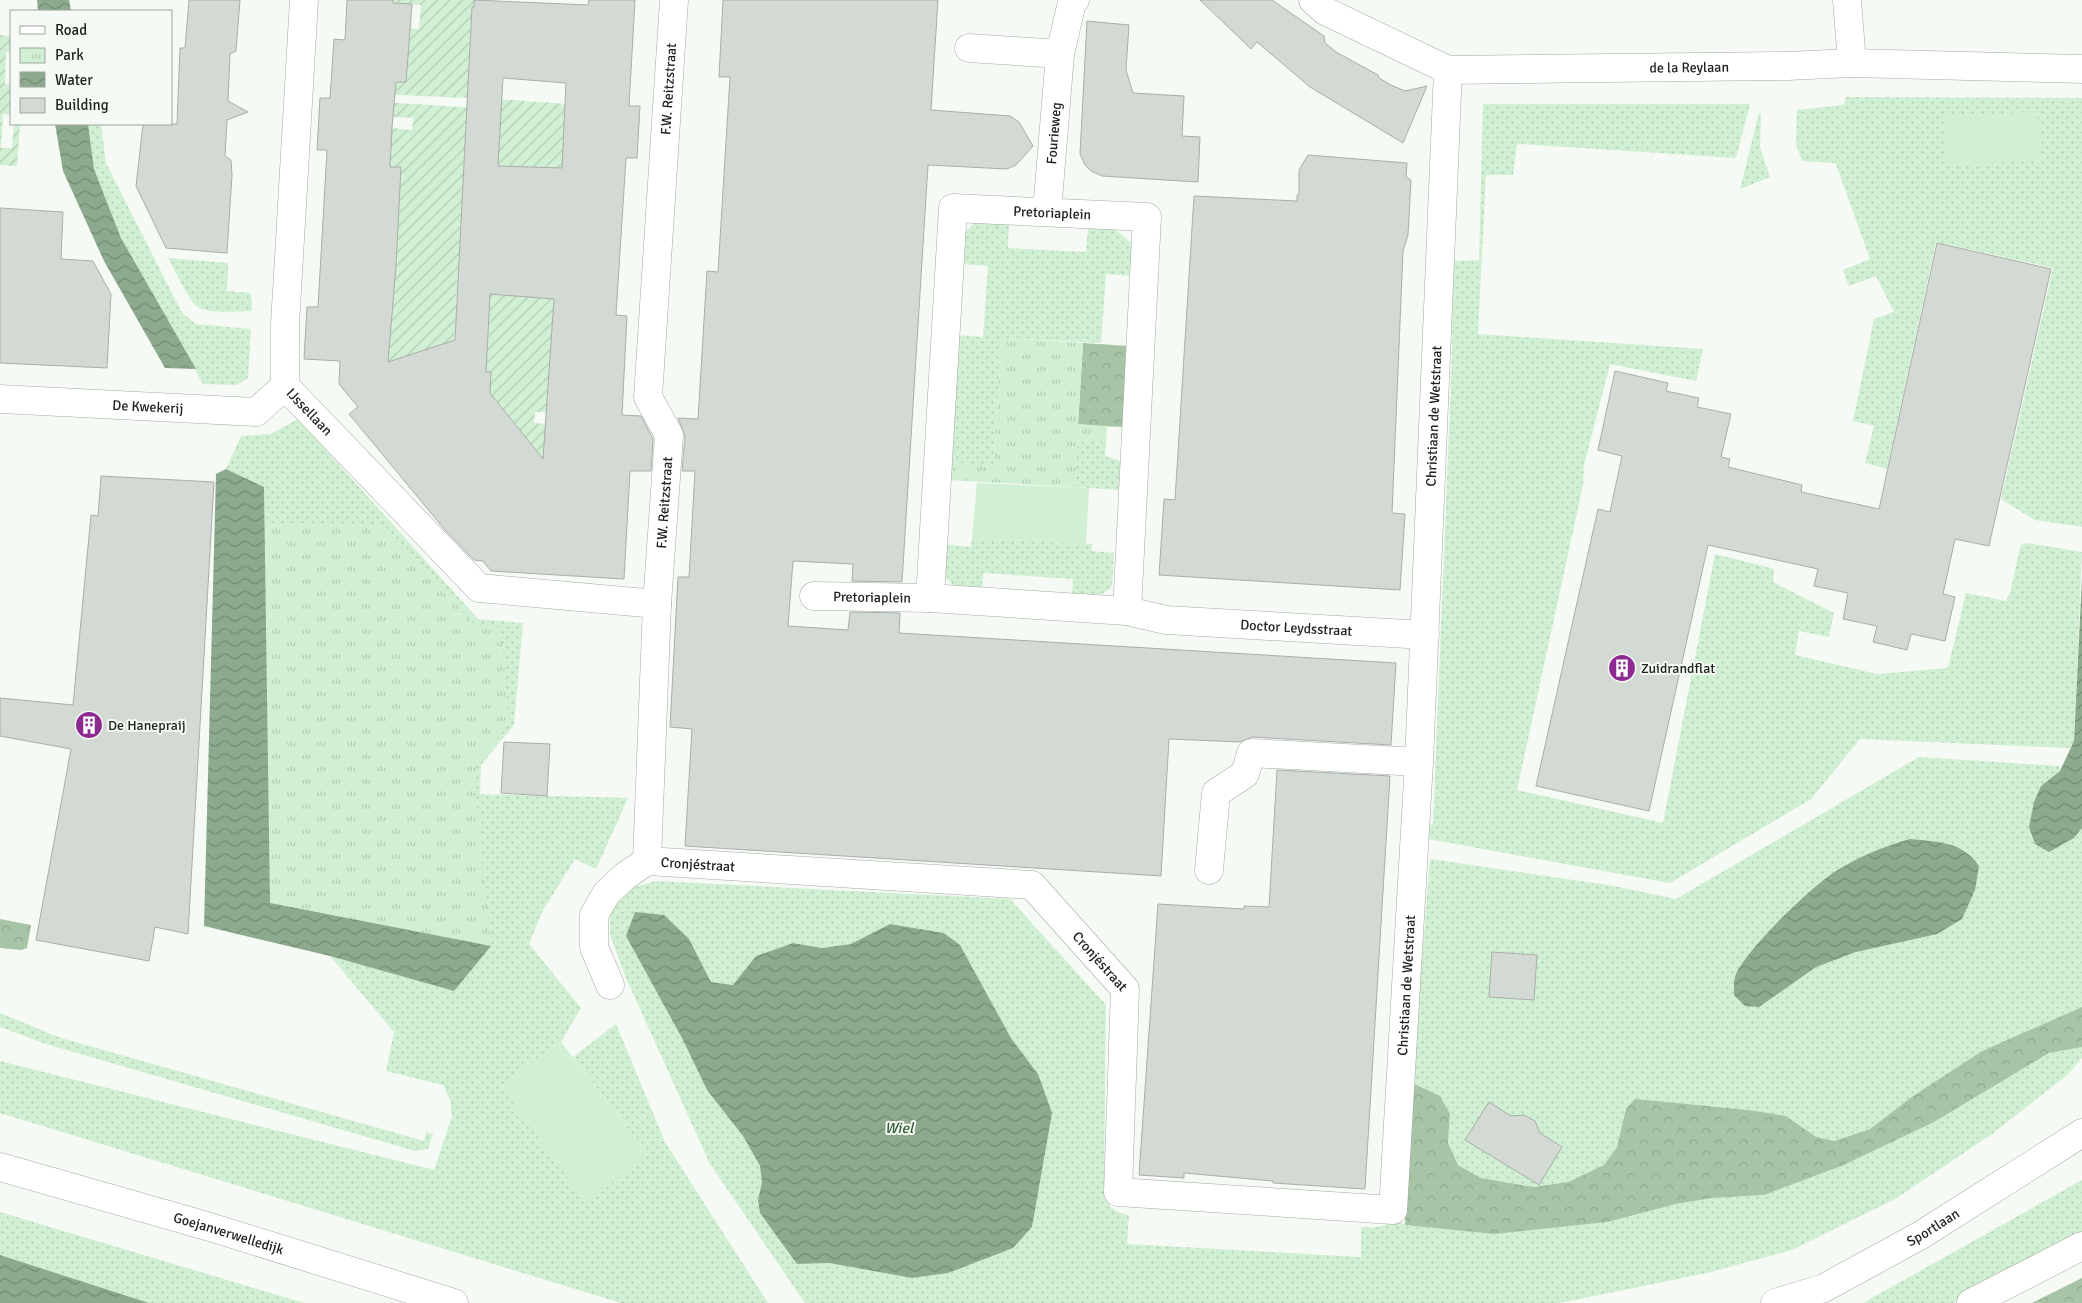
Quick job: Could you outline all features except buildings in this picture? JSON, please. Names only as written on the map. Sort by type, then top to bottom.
[{"type":"street","name":"IJssellaan","points":[[304,0],[286,325],[285,386],[479,588],[657,604]]},
{"type":"street","name":"F.W. Reitzstraat","points":[[647,861],[657,604],[669,436],[648,397],[674,0]]},
{"type":"street","name":"Fourieweg","points":[[1047,212],[1060,54],[1072,2],[1075,0]]},
{"type":"street","name":"de la Reylaan","points":[[1313,0],[1325,11],[1448,70],[1787,66],[1852,63],[2082,68]]},
{"type":"street","points":[[1847,0],[1852,63]]},
{"type":"street","points":[[968,48],[1060,54]]},
{"type":"street","name":"Christiaan de Wetstraat","points":[[1392,1210],[1420,762],[1448,70]]},
{"type":"street","name":"Pretoriaplein","points":[[930,598],[952,208],[1148,217],[1127,611]]},
{"type":"street","name":"De Kwekerij","points":[[0,399],[256,412],[285,386]]},
{"type":"street","name":"Pretoriaplein","points":[[814,596],[930,598],[1127,611],[1166,620]]},
{"type":"street","name":"Doctor Leydsstraat","points":[[1166,620],[1425,635]]},
{"type":"street","points":[[1209,870],[1216,793],[1245,774],[1251,752],[1420,762]]},
{"type":"street","points":[[610,985],[594,947],[594,915],[606,894],[647,861]]},
{"type":"street","name":"Cronjéstraat","points":[[647,861],[1032,885],[1126,989],[1118,1192],[1392,1210]]},
{"type":"street","name":"Sportlaan","points":[[1775,1303],[1824,1288],[1921,1235],[2082,1134]]},
{"type":"street","name":"Goejanverwelledijk","points":[[0,1167],[210,1227],[454,1303]]},
{"type":"street","points":[[1971,1303],[2082,1246]]},
{"type":"green space","points":[[393,0],[474,0],[470,98],[376,94],[391,28],[419,29],[421,5],[393,4]]},
{"type":"green space","points":[[0,35],[10,36],[10,52],[6,52],[5,84],[10,85],[10,115],[3,114],[1,148],[12,148],[14,125],[20,125],[17,166],[0,165]]},
{"type":"green space","points":[[1846,97],[2082,98],[2082,527],[2035,520],[2001,499],[2053,268],[1936,242],[1887,469],[1865,463],[1874,426],[1853,421],[1874,319],[1894,312],[1876,276],[1849,286],[1843,270],[1870,259],[1837,167],[1835,163],[1802,161],[1796,144],[1797,110],[1844,105]]},
{"type":"green space","points":[[496,99],[595,106],[573,298],[547,412],[535,412],[534,423],[559,425],[585,464],[531,461],[539,453],[529,441],[520,447],[504,410],[492,397],[474,383],[491,383],[491,372],[475,372],[487,350],[496,177]]},
{"type":"green space","points":[[365,101],[478,108],[464,168],[459,254],[470,254],[458,273],[456,305],[467,306],[466,327],[455,327],[454,343],[376,375],[372,168],[392,128],[412,130],[413,118],[393,117]]},
{"type":"green space","points":[[1483,104],[1750,104],[1736,158],[1521,144],[1517,145],[1513,175],[1486,175],[1478,334],[1703,349],[1696,381],[1610,364],[1584,465],[1583,485],[1517,790],[1663,823],[1715,554],[1774,569],[1773,582],[1834,613],[1829,637],[1799,631],[1795,655],[1877,674],[1948,668],[1966,593],[2006,601],[2010,593],[2022,544],[2027,543],[2082,552],[2074,741],[2070,748],[1860,739],[1811,799],[1670,883],[1422,838],[1422,828],[1433,824],[1452,357],[1453,261],[1479,260]]},
{"type":"green space","points":[[2037,111],[2041,160],[1947,166],[1944,117]]},
{"type":"green space","points":[[1759,113],[1761,114],[1760,147],[1770,177],[1740,189]]},
{"type":"green space","points":[[88,125],[101,125],[106,163],[182,313],[196,324],[251,329],[248,378],[237,385],[203,384],[121,238],[94,169]]},
{"type":"green space","points":[[977,220],[1009,223],[1008,248],[1086,252],[1088,228],[1115,229],[1135,246],[1133,276],[1106,274],[1101,343],[1002,338],[993,466],[949,462],[956,335],[983,337],[988,266],[961,264],[962,236]]},
{"type":"green space","points":[[168,258],[228,263],[227,291],[251,293],[252,311],[218,312],[200,308],[191,300]]},
{"type":"green space","points":[[1002,338],[1083,343],[1078,424],[1107,426],[1106,443],[1077,441],[1075,487],[949,480],[949,462],[993,466]]},
{"type":"green space","points":[[1083,343],[1128,346],[1123,427],[1078,425]]},
{"type":"green space","points":[[298,419],[478,619],[523,623],[514,725],[481,765],[480,794],[628,798],[596,869],[575,859],[543,910],[529,944],[581,1008],[561,1042],[501,1086],[648,1155],[573,1057],[616,1024],[665,1142],[768,1303],[621,1303],[0,1113],[0,1061],[434,1170],[452,1116],[450,1100],[443,1085],[386,1071],[394,1032],[330,956],[454,991],[270,903],[264,487],[226,469],[241,436],[271,434]]},
{"type":"green space","points":[[1077,441],[1106,443],[1105,456],[1121,461],[1118,490],[1075,487]]},
{"type":"green space","points":[[977,483],[1089,488],[1086,544],[972,538]]},
{"type":"green space","points":[[264,523],[380,524],[475,625],[501,628],[509,724],[476,763],[476,797],[491,946],[270,903]]},
{"type":"green space","points":[[972,538],[1092,544],[1092,551],[1114,553],[1112,586],[1102,594],[1072,594],[1073,579],[983,573],[982,589],[956,589],[943,573],[943,544],[971,547]]},
{"type":"green space","points":[[1919,757],[2059,766],[2060,771],[2041,786],[2074,838],[2082,828],[2082,1007],[1982,1051],[1913,1096],[1870,1129],[1834,1141],[1816,1138],[1786,1116],[1626,1109],[1617,1147],[1604,1165],[1568,1182],[1534,1187],[1481,1178],[1458,1165],[1448,1143],[1450,1114],[1412,1083],[1430,859],[1614,886],[1676,899]]},
{"type":"green space","points":[[656,881],[1010,899],[1106,1005],[1104,1195],[1113,1209],[1129,1215],[1127,1244],[1361,1257],[1361,1227],[1379,1227],[1394,1219],[1405,1225],[1495,1234],[1712,1198],[1764,1195],[1844,1165],[1934,1122],[2049,1053],[2082,1047],[2082,1058],[2067,1075],[1992,1134],[1895,1199],[1792,1250],[1707,1273],[1570,1301],[1559,1303],[805,1303],[710,1164],[626,978],[610,935],[610,913],[620,899],[634,887]],"holes":[[[890,924],[944,933],[960,945],[1011,1038],[1038,1074],[1037,1194],[1032,1228],[974,1262],[948,1273],[912,1278],[829,1263],[797,1264],[758,1200],[762,1181],[760,1167],[743,1136],[707,1090],[682,1038],[689,939],[711,982],[734,985],[756,956],[793,943],[822,948],[851,944]]]},
{"type":"green space","points":[[0,919],[31,925],[27,948],[21,950],[0,948]]},
{"type":"green space","points":[[2082,1007],[2082,1047],[2049,1053],[1934,1122],[1844,1165],[1764,1195],[1712,1198],[1676,1204],[1607,1222],[1494,1234],[1405,1225],[1412,1083],[1440,1096],[1450,1114],[1448,1143],[1458,1165],[1481,1178],[1534,1187],[1568,1182],[1604,1165],[1617,1147],[1626,1109],[1635,1099],[1748,1110],[1786,1116],[1816,1137],[1834,1141],[1870,1129],[1913,1096],[1982,1051]]},
{"type":"green space","points":[[0,1013],[61,1038],[424,1141],[426,1132],[433,1134],[428,1149],[415,1151],[46,1044],[0,1027]]},
{"type":"green space","points":[[561,1042],[648,1155],[586,1203],[501,1086]]},
{"type":"green space","points":[[2082,1180],[2082,1236],[1953,1303],[1863,1303]]},
{"type":"green space","points":[[0,1212],[304,1303],[149,1303],[0,1255]]},
{"type":"green space","points":[[2082,1278],[2082,1303],[2032,1303]]},
{"type":"water","points":[[37,0],[69,0],[71,10],[38,10]]},
{"type":"water","points":[[55,125],[88,125],[94,169],[121,238],[196,369],[165,368],[104,261],[63,171]]},
{"type":"water","points":[[226,469],[264,487],[270,903],[491,946],[454,991],[330,956],[204,926],[216,474]]},
{"type":"water","points":[[2082,577],[2082,828],[2074,838],[2049,852],[2035,844],[2029,827],[2034,802],[2041,786],[2060,771],[2074,741]]},
{"type":"water","points":[[1910,839],[1940,842],[1957,847],[1979,866],[1975,890],[1962,919],[1937,934],[1856,952],[1816,967],[1759,1007],[1745,1006],[1734,995],[1735,977],[1744,961],[1780,919],[1809,892],[1833,873],[1861,857]]},
{"type":"water","name":"Wiel","points":[[635,912],[664,915],[689,939],[711,982],[733,985],[756,956],[793,943],[822,948],[851,944],[890,924],[944,933],[960,945],[1011,1038],[1038,1074],[1052,1113],[1032,1227],[1013,1248],[948,1273],[912,1278],[829,1263],[797,1264],[760,1213],[758,1200],[762,1182],[760,1166],[743,1136],[707,1090],[682,1038],[626,936]]},
{"type":"water","points":[[0,1255],[149,1303],[0,1303]]},
{"type":"place","name":"Zuidrandflat","points":[[1622,668]]},
{"type":"place","name":"De Hanepraij","points":[[89,725]]}]
